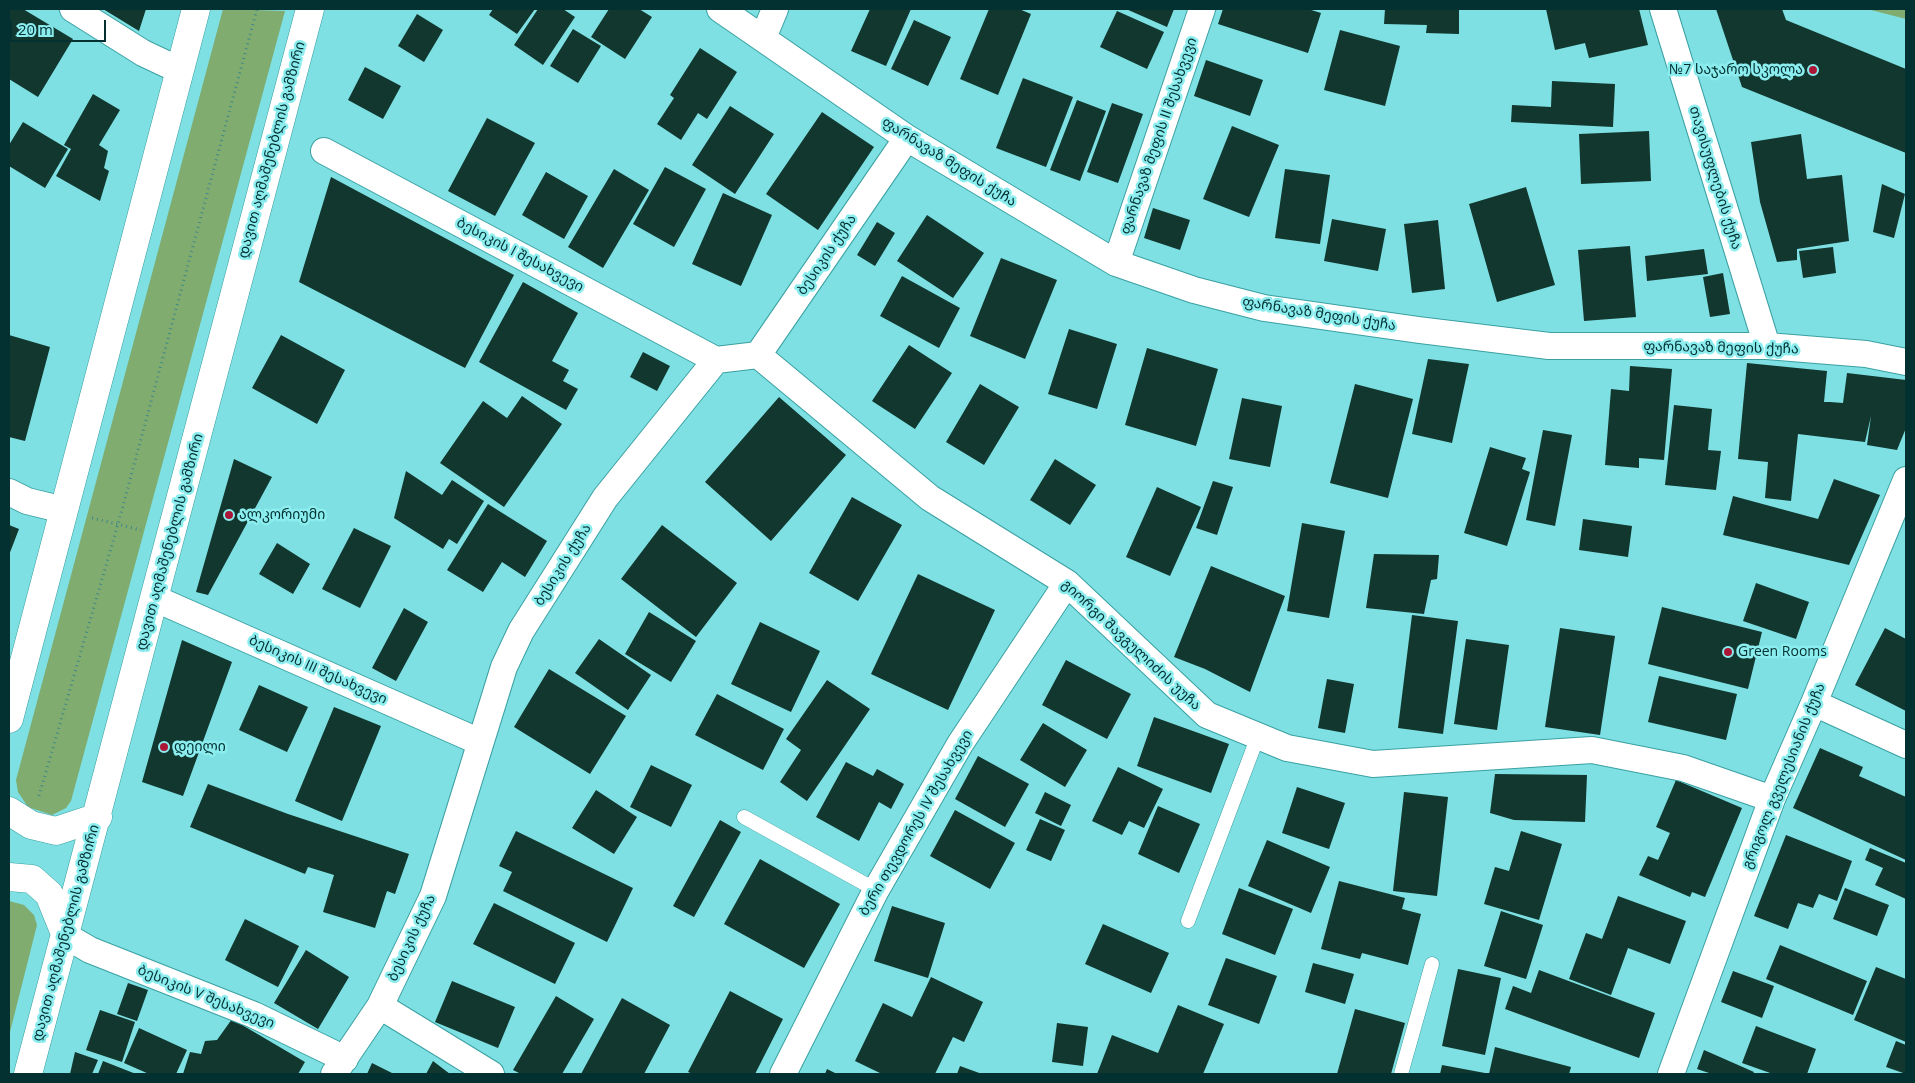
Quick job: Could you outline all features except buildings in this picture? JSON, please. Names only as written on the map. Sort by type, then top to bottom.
[{"type":"main road","points":[[9,719],[196,9]]},
{"type":"main road","name":"დავით აღმაშენებლის გამზირი","points":[[28,1074],[156,598],[310,9]]},
{"type":"main road","points":[[20,818],[56,831],[98,817]]},
{"type":"main road","points":[[9,877],[32,879],[49,894],[66,936]]},
{"type":"street","points":[[73,9],[143,53],[179,70]]},
{"type":"street","name":"ფარნავაზ მეფის ქუჩა","points":[[720,9],[907,138],[1116,263],[1194,290],[1264,308],[1549,346],[1767,346],[1866,354],[1906,362]]},
{"type":"street","points":[[763,38],[775,9]]},
{"type":"street","name":"ფარნავაზ მეფის II შესახვევი","points":[[1116,263],[1202,9]]},
{"type":"street","name":"თავისუფლების ქუჩა","points":[[1664,9],[1767,346]]},
{"type":"street","name":"ბესიკის ქუჩა","points":[[758,355],[907,138]]},
{"type":"street","name":"ბესიკის I შესახვევი","points":[[324,151],[716,360]]},
{"type":"street","points":[[716,360],[758,355]]},
{"type":"street","name":"გიორგი შავგულიძის უუჩა","points":[[758,355],[930,498],[1067,583],[1207,715],[1287,748],[1373,764],[1592,750],[1682,768],[1772,799]]},
{"type":"street","name":"ბესიკის ქუჩა","points":[[340,1067],[380,1006],[433,896],[504,667],[520,631],[605,498],[716,360]]},
{"type":"street","name":"გრიგოლ გველესიანის ქუჩა","points":[[1670,1074],[1772,799],[1814,703],[1906,480]]},
{"type":"street","points":[[9,492],[27,501],[64,510]]},
{"type":"street","name":"ბერი თევდორეს IV შესახვევი","points":[[783,1074],[876,890],[960,744],[1067,583]]},
{"type":"street","name":"ბესიკის III შესახვევი","points":[[156,598],[480,742]]},
{"type":"street","points":[[1814,703],[1906,746]]},
{"type":"street","name":"ბესიკის V შესახვევი","points":[[66,936],[90,950],[254,1015],[340,1067]]},
{"type":"street","points":[[380,1006],[491,1074]]},
{"type":"lane","points":[[1188,921],[1258,736]]},
{"type":"lane","points":[[744,817],[876,890]]},
{"type":"lane","points":[[1401,1074],[1432,964]]},
{"type":"path","points":[[20,818],[118,524],[257,9]]},
{"type":"path","points":[[64,510],[144,531]]},
{"type":"green space","points":[[223,9],[285,11],[71,801],[66,808],[52,815],[28,807],[18,792],[16,780]]},
{"type":"green space","points":[[1867,9],[1906,9],[1906,19]]},
{"type":"green space","points":[[9,901],[24,905],[34,915],[37,925],[9,1036]]},
{"type":"place","name":"№7 საჯარო სკოლა","points":[[1813,70]]},
{"type":"place","name":"ალკორიუმი","points":[[229,515]]},
{"type":"place","name":"Green Rooms","points":[[1728,652]]},
{"type":"place","name":"დეილი","points":[[164,747]]}]
